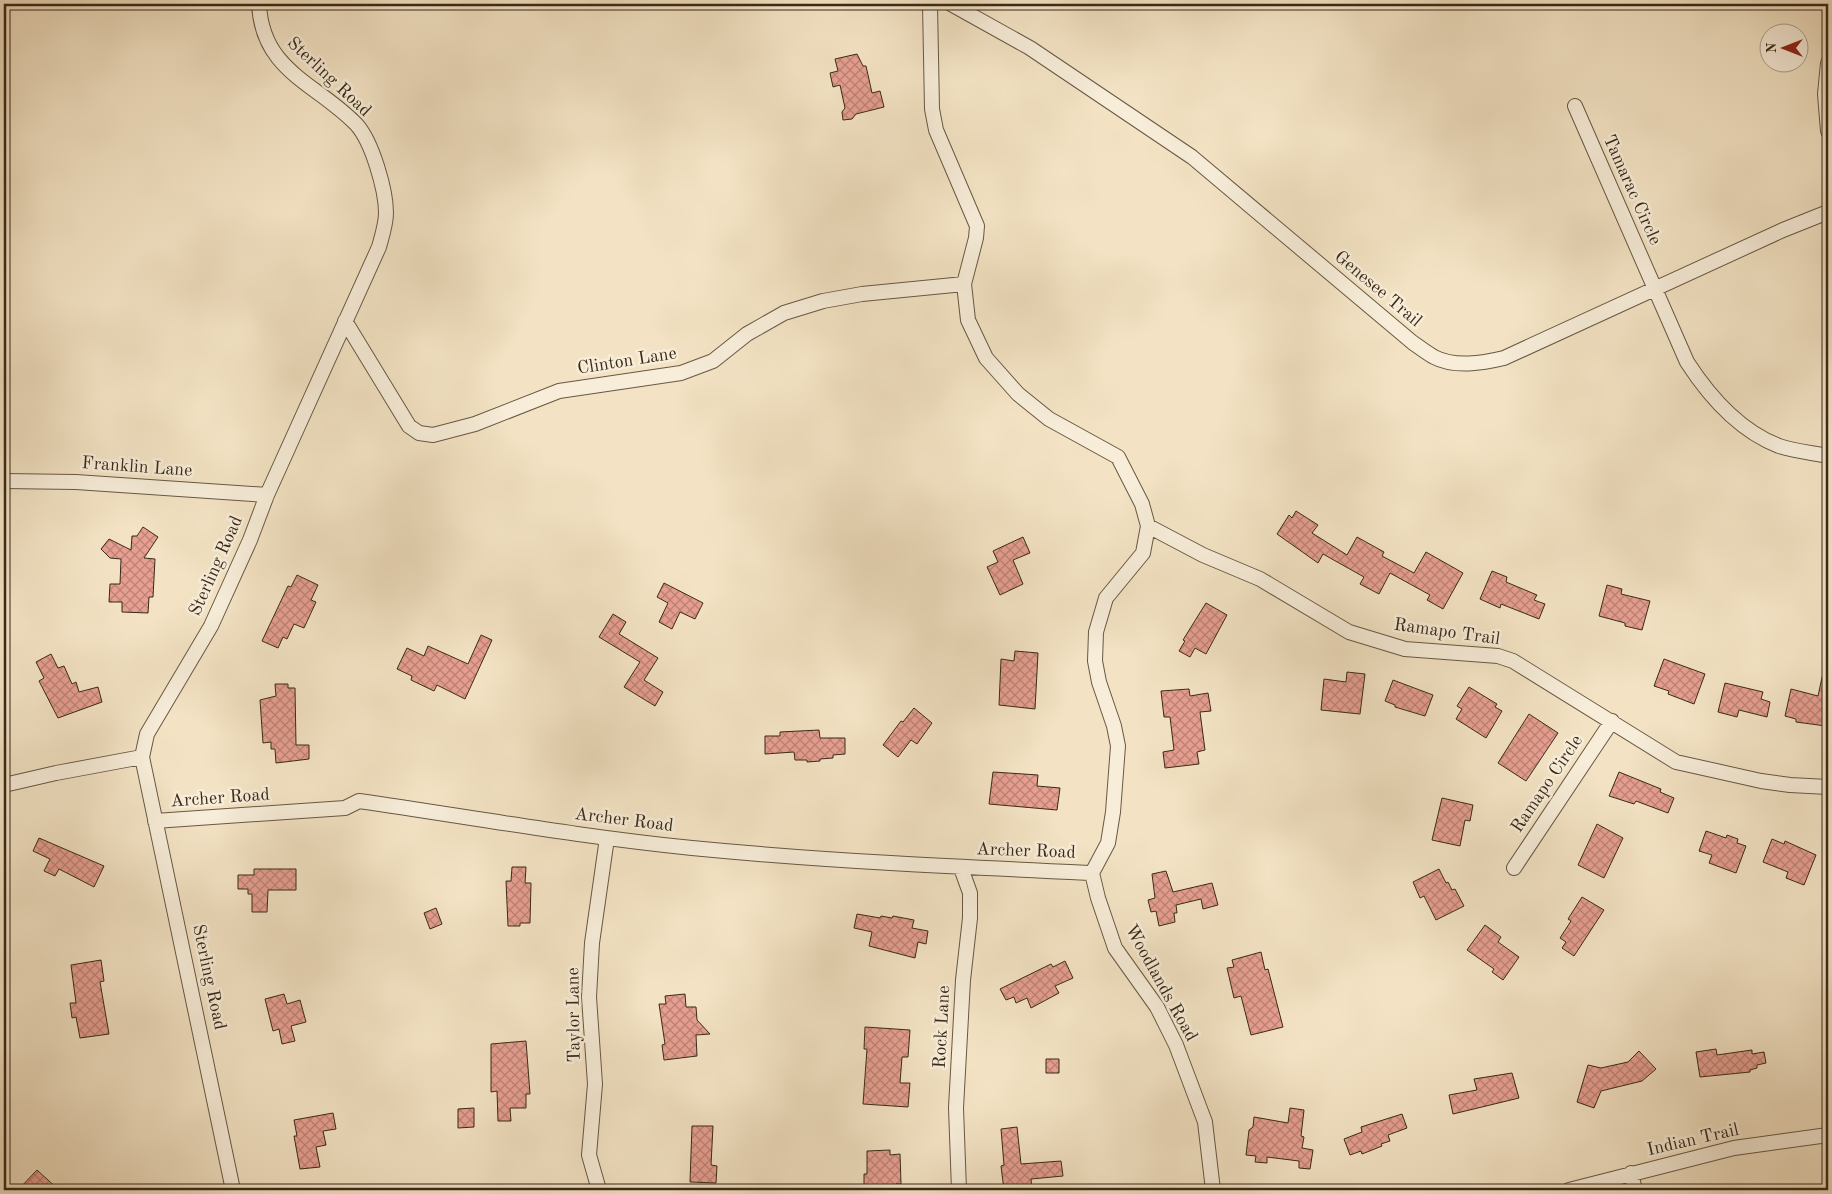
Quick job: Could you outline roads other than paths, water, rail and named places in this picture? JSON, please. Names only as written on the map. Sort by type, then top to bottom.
[{"type":"street","name":"Sterling Road","points":[[233,1190],[142,757],[147,734],[211,626],[267,495],[379,247],[386,214],[377,168],[370,148],[356,124],[274,55],[264,35],[259,4]]},
{"type":"street","points":[[930,4],[932,109],[936,130],[977,226],[976,238],[964,284],[968,320],[986,358],[1018,394],[1049,419],[1118,457],[1142,504],[1148,526],[1143,553],[1106,598],[1096,632],[1095,661],[1099,682],[1114,726],[1118,746],[1113,812],[1108,843],[1092,873]]},
{"type":"street","name":"Genesee Trail","points":[[951,4],[1030,48],[1192,157],[1412,342],[1436,358],[1461,363],[1484,363],[1504,358],[1783,230],[1828,212]]},
{"type":"street","points":[[1828,63],[1825,94],[1828,131]]},
{"type":"street","name":"Tamarac Circle","points":[[1575,106],[1687,362],[1701,383],[1736,420],[1780,446],[1828,456]]},
{"type":"street","name":"Clinton Lane","points":[[345,322],[409,426],[418,433],[433,435],[476,424],[559,391],[681,373],[713,361],[747,334],[784,313],[823,301],[862,294],[964,284]]},
{"type":"street","name":"Franklin Lane","points":[[4,481],[76,482],[267,495]]},
{"type":"street","name":"Ramapo Trail","points":[[1148,526],[1203,555],[1260,579],[1350,632],[1405,649],[1498,656],[1513,661],[1676,762],[1790,786],[1828,787]]},
{"type":"street","name":"Ramapo Circle","points":[[1514,868],[1612,721]]},
{"type":"street","points":[[4,786],[56,772],[142,757]]},
{"type":"street","name":"Archer Road","points":[[155,821],[345,808],[359,801],[607,838],[693,848],[961,868],[1092,873]]},
{"type":"street","name":"Taylor Lane","points":[[599,1190],[590,1155],[595,1084],[590,998],[592,943],[607,838]]},
{"type":"street","name":"Rock Lane","points":[[959,1190],[956,1108],[963,980],[970,918],[970,892],[961,868]]},
{"type":"street","name":"Woodlands Road","points":[[1092,873],[1115,948],[1157,1007],[1176,1045],[1205,1122],[1213,1190]]},
{"type":"street","name":"Indian Trail","points":[[1569,1190],[1734,1148],[1828,1135]]},
{"type":"street","points":[[1630,1173],[1635,1190]]}]
